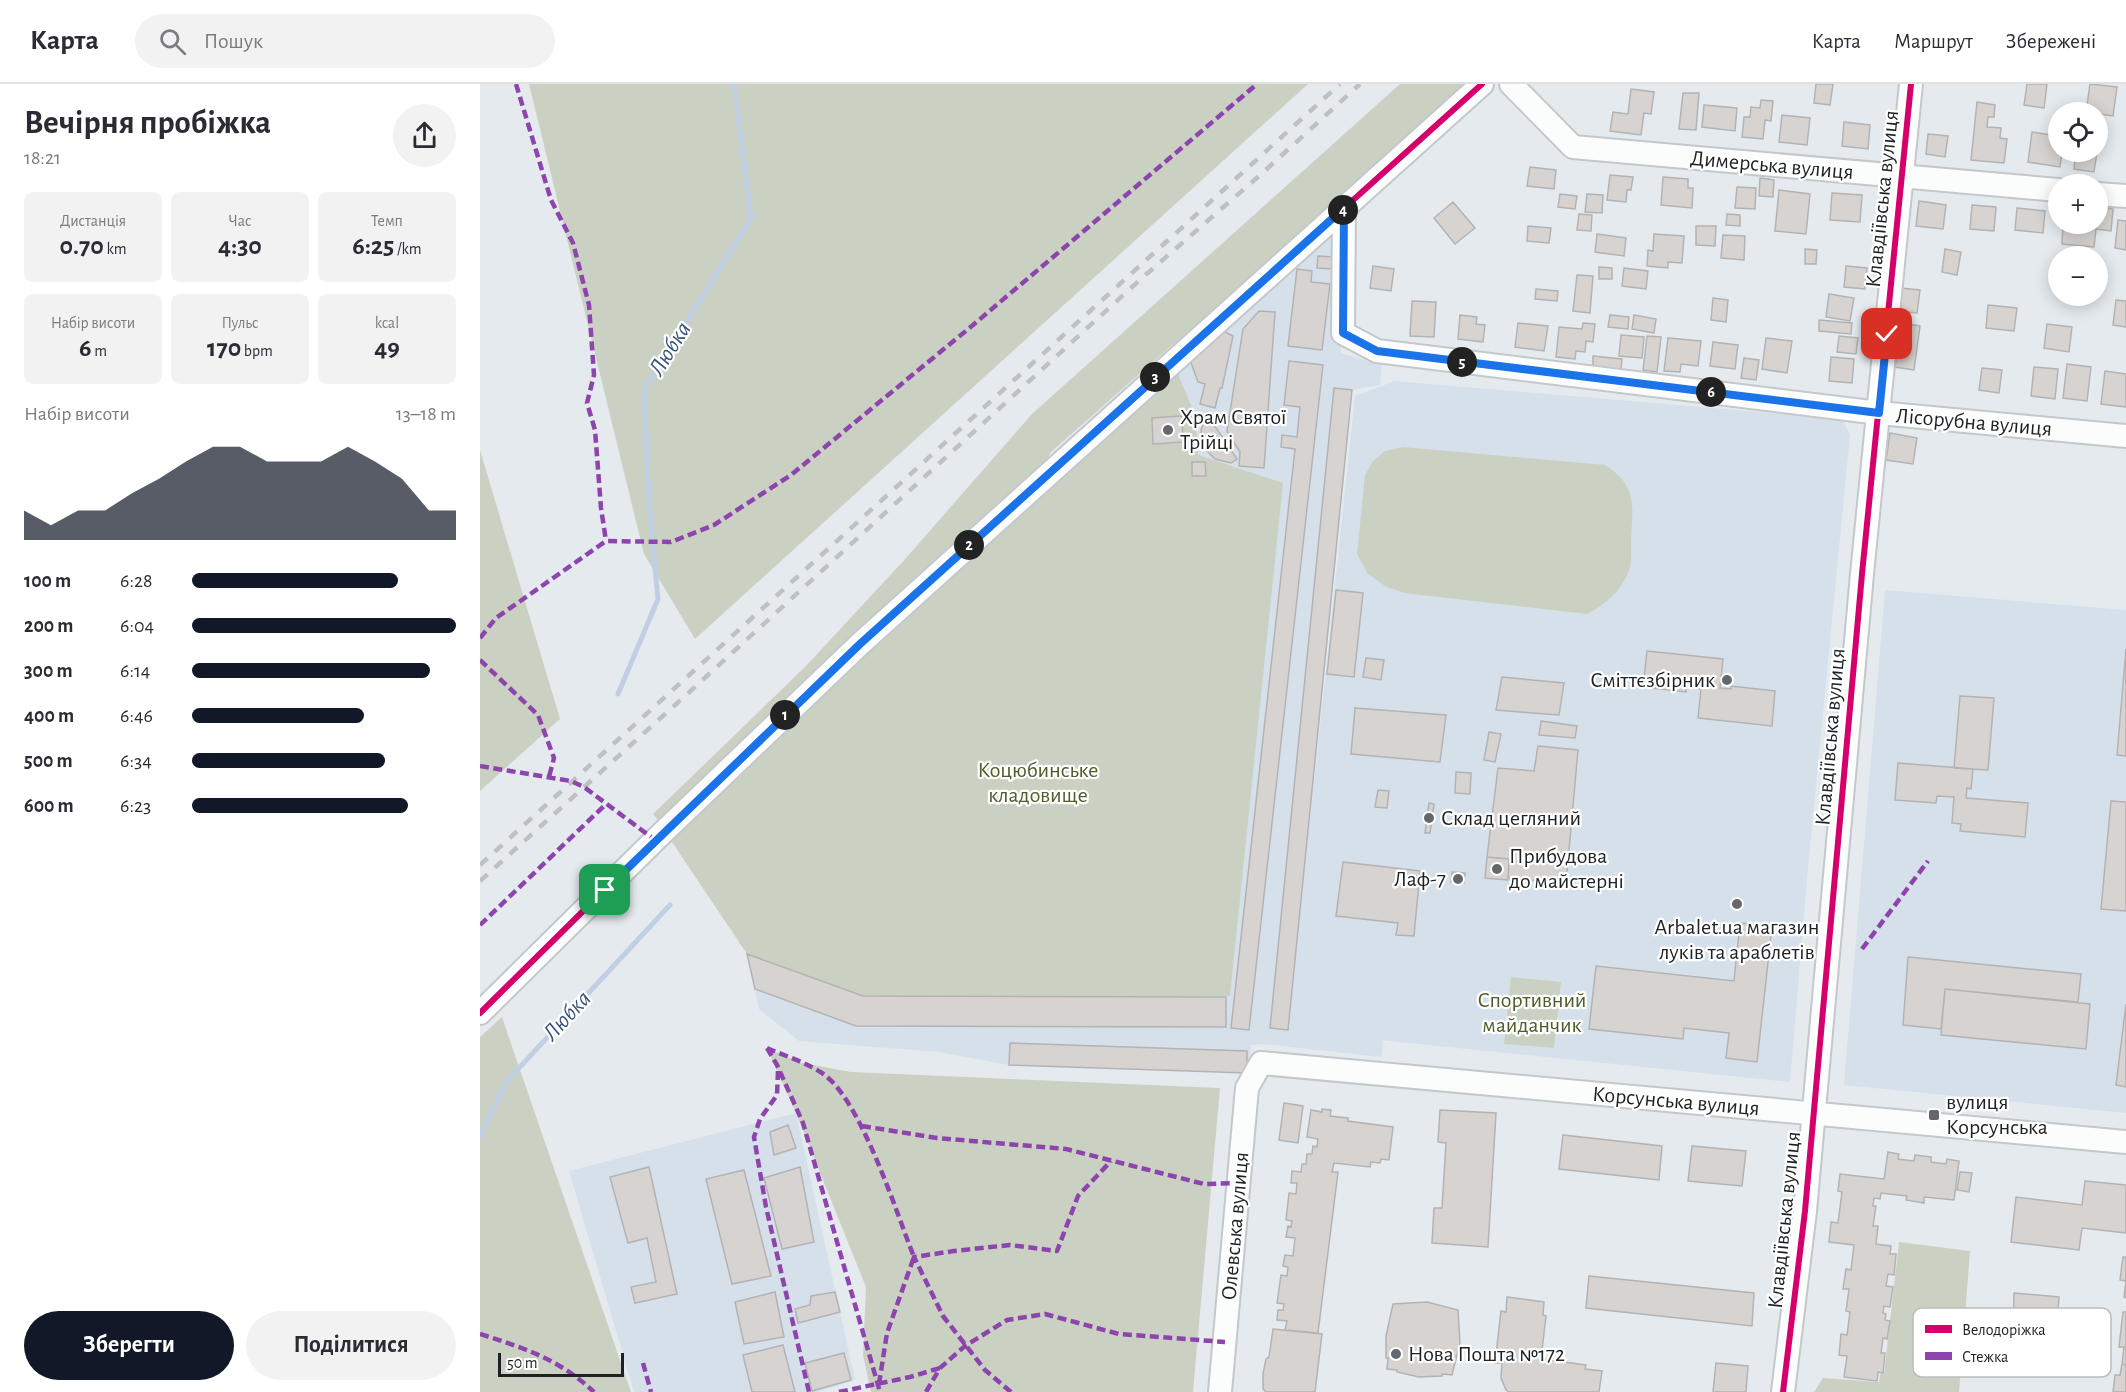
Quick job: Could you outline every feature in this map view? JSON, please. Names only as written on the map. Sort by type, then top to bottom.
[{"type":"street","points":[[480,1012],[655,840],[860,644],[1482,84]]},
{"type":"street","name":"Димерська вулиця","points":[[1511,84],[1573,147],[2048,189]]},
{"type":"street","name":"Клавдіївська вулиця","points":[[1783,1392],[1805,1211],[1862,574],[1911,84]]},
{"type":"street","points":[[2108,195],[2126,196]]},
{"type":"street","name":"Лісорубна вулиця","points":[[1344,208],[1343,333],[1377,351],[1879,413],[2126,436]]},
{"type":"street","name":"Корсунська вулиця","points":[[1261,1063],[2126,1142]]},
{"type":"street","name":"Олевська вулиця","points":[[1220,1392],[1247,1088],[1261,1063]]},
{"type":"shaded area","points":[[1337,229],[1341,353],[1382,365],[1380,385],[1352,390],[1310,821],[1355,396],[1395,381],[1842,419],[1850,435],[1807,879],[1790,1082],[1380,1040],[1383,1041],[1381,1057],[1262,1044],[1251,1045],[1247,1073],[1009,1065],[939,1052],[799,1041],[759,1009],[747,954],[863,996],[1198,455],[1196,417],[1176,369]]},
{"type":"shaded area","points":[[1885,590],[2126,610],[2126,1113],[1844,1085]]},
{"type":"shaded area","points":[[796,1113],[855,1380],[818,1392],[634,1392],[569,1171]]},
{"type":"green space","points":[[529,84],[1308,84],[695,639],[644,554]]},
{"type":"green space","points":[[1400,84],[1474,84],[1194,333],[1180,338],[1051,452],[1043,467],[662,825],[653,814],[806,666],[907,557],[1032,414]]},
{"type":"green space","name":"Коцюбинське кладовище","points":[[1176,369],[1196,417],[1198,455],[1283,483],[1230,996],[863,996],[747,954],[670,839],[866,651]]},
{"type":"green space","points":[[1403,447],[1605,465],[1623,480],[1631,497],[1631,563],[1621,585],[1606,602],[1587,614],[1404,593],[1385,586],[1368,574],[1357,554],[1365,475],[1373,461],[1385,451]]},
{"type":"green space","points":[[480,450],[560,719],[480,791]]},
{"type":"green space","name":"Спортивний майданчик","points":[[1511,977],[1561,982],[1554,1048],[1504,1044]]},
{"type":"green space","points":[[502,1017],[631,1392],[480,1392],[480,1037]]},
{"type":"green space","points":[[767,1048],[802,1063],[851,1072],[1220,1088],[1193,1392],[871,1392],[863,1355],[866,1287],[796,1113]]},
{"type":"green space","points":[[1899,1242],[1970,1251],[1966,1308],[1913,1308],[1913,1377],[1960,1377],[1959,1392],[1814,1392],[1823,1378],[1879,1382],[1880,1374],[1884,1374]]},
{"type":"building","points":[[1816,84],[1833,84],[1830,105],[1814,103]]},
{"type":"building","points":[[2027,84],[2047,84],[2044,108],[2024,105]]},
{"type":"building","points":[[2090,84],[2117,87],[2113,116],[2108,115],[2108,102],[2087,102]]},
{"type":"building","points":[[1631,89],[1654,92],[1651,114],[1644,113],[1641,135],[1610,131],[1613,112],[1628,114]]},
{"type":"building","points":[[1683,93],[1699,93],[1696,130],[1679,129]]},
{"type":"building","points":[[1761,100],[1773,101],[1771,121],[1765,120],[1763,139],[1742,137],[1744,117],[1750,117],[1751,107],[1760,108]]},
{"type":"building","points":[[1977,102],[1995,105],[1994,117],[1988,117],[1987,127],[2001,128],[2000,138],[2007,139],[2004,163],[1971,160]]},
{"type":"building","points":[[1704,105],[1737,108],[1735,131],[1702,127]]},
{"type":"building","points":[[1782,115],[1810,118],[1807,145],[1779,142]]},
{"type":"building","points":[[1844,122],[1870,125],[1868,149],[1842,146]]},
{"type":"building","points":[[2032,132],[2048,135],[2048,162],[2061,162],[2060,167],[2028,162]]},
{"type":"building","points":[[1928,134],[1948,136],[1945,157],[1926,154]]},
{"type":"building","points":[[2075,162],[2096,162],[2094,172],[2074,169]]},
{"type":"building","points":[[1530,167],[1556,170],[1554,189],[1527,186]]},
{"type":"building","points":[[1610,175],[1633,177],[1631,190],[1627,190],[1626,202],[1607,200]]},
{"type":"building","points":[[1663,177],[1688,179],[1688,188],[1693,188],[1692,208],[1661,205]]},
{"type":"building","points":[[1760,178],[1774,180],[1773,197],[1759,196]]},
{"type":"building","points":[[1737,187],[1756,188],[1755,209],[1735,208]]},
{"type":"building","points":[[1779,190],[1810,194],[1806,234],[1775,231]]},
{"type":"building","points":[[1832,193],[1862,195],[1860,222],[1830,220]]},
{"type":"building","points":[[1560,194],[1577,196],[1575,209],[1558,207]]},
{"type":"building","points":[[1587,194],[1603,195],[1602,213],[1585,212]]},
{"type":"building","points":[[1919,201],[1946,205],[1943,229],[1916,226]]},
{"type":"building","points":[[1453,202],[1475,228],[1455,244],[1434,218]]},
{"type":"building","points":[[1972,205],[1996,207],[1994,231],[1970,229]]},
{"type":"building","points":[[2017,208],[2045,211],[2043,233],[2015,230]]},
{"type":"building","points":[[2108,208],[2113,209],[2111,231],[2108,231]]},
{"type":"building","points":[[1579,214],[1592,215],[1591,231],[1577,230]]},
{"type":"building","points":[[1727,214],[1740,215],[1740,226],[1726,225]]},
{"type":"building","points":[[2118,220],[2126,221],[2126,250],[2115,248]]},
{"type":"building","points":[[1528,226],[1551,228],[1549,243],[1527,241]]},
{"type":"building","points":[[1696,226],[1716,226],[1715,246],[1696,245]]},
{"type":"building","points":[[1597,234],[1626,238],[1624,256],[1595,252]]},
{"type":"building","points":[[1654,234],[1684,236],[1682,263],[1668,262],[1668,268],[1647,266],[1648,250],[1653,251]]},
{"type":"building","points":[[2062,234],[2095,234],[2094,246],[2062,244]]},
{"type":"building","points":[[1723,235],[1745,236],[1744,260],[1721,258]]},
{"type":"building","points":[[1805,249],[1817,250],[1816,264],[1805,264]]},
{"type":"building","points":[[1945,249],[1961,252],[1957,275],[1942,272]]},
{"type":"building","points":[[1318,256],[1334,257],[1333,269],[1317,268]]},
{"type":"building","points":[[1373,266],[1394,269],[1391,291],[1370,288]]},
{"type":"building","points":[[1846,266],[1867,268],[1865,289],[1844,287]]},
{"type":"building","points":[[1599,267],[1612,268],[1612,279],[1599,279]]},
{"type":"building","points":[[1624,268],[1648,271],[1646,289],[1622,286]]},
{"type":"building","points":[[1297,269],[1312,271],[1311,282],[1330,284],[1322,350],[1288,346]]},
{"type":"building","points":[[1577,275],[1593,276],[1590,313],[1573,311]]},
{"type":"building","points":[[1900,288],[1920,290],[1917,313],[1898,311]]},
{"type":"building","points":[[1536,289],[1558,291],[1557,301],[1535,299]]},
{"type":"building","points":[[1829,294],[1854,298],[1850,321],[1826,317]]},
{"type":"building","points":[[1713,298],[1728,300],[1726,322],[1711,320]]},
{"type":"building","points":[[2116,300],[2126,301],[2126,327],[2113,325]]},
{"type":"building","points":[[1412,301],[1436,302],[1434,337],[1410,336]]},
{"type":"building","points":[[1988,305],[2017,308],[2014,331],[1986,328]]},
{"type":"building","points":[[1259,311],[1275,312],[1264,468],[1239,466],[1240,452],[1227,431],[1243,329]]},
{"type":"building","points":[[1460,315],[1477,317],[1476,324],[1485,325],[1483,342],[1458,339]]},
{"type":"building","points":[[1610,315],[1629,317],[1628,329],[1608,327]]},
{"type":"building","points":[[1634,315],[1656,319],[1654,333],[1632,329]]},
{"type":"building","points":[[1819,320],[1852,323],[1851,334],[1819,331]]},
{"type":"building","points":[[1518,323],[1548,326],[1544,351],[1515,347]]},
{"type":"building","points":[[1583,323],[1595,324],[1593,342],[1586,341],[1585,352],[1576,351],[1575,359],[1556,357],[1559,327],[1582,329]]},
{"type":"building","points":[[1901,323],[1920,326],[1914,370],[1895,367]]},
{"type":"building","points":[[2047,324],[2072,327],[2069,352],[2044,348]]},
{"type":"building","points":[[1223,331],[1233,336],[1222,388],[1220,388],[1215,408],[1200,404],[1205,384],[1198,382],[1190,360]]},
{"type":"building","points":[[1621,335],[1644,337],[1642,358],[1619,356]]},
{"type":"building","points":[[1647,336],[1661,337],[1657,372],[1643,370]]},
{"type":"building","points":[[1839,336],[1858,338],[1856,354],[1837,352]]},
{"type":"building","points":[[1668,338],[1701,341],[1698,366],[1681,364],[1680,372],[1664,371]]},
{"type":"building","points":[[1766,338],[1792,341],[1787,373],[1762,369]]},
{"type":"building","points":[[1713,342],[1738,345],[1735,369],[1710,366]]},
{"type":"building","points":[[1593,356],[1622,359],[1621,370],[1593,368]]},
{"type":"building","points":[[1831,357],[1854,359],[1852,383],[1829,381]]},
{"type":"building","points":[[1744,358],[1759,360],[1756,380],[1741,378]]},
{"type":"building","points":[[1289,361],[1323,365],[1249,1030],[1231,1028],[1295,449],[1281,447],[1282,435],[1297,437],[1300,407],[1284,405]]},
{"type":"building","points":[[2067,364],[2091,367],[2087,401],[2063,398]]},
{"type":"building","points":[[2034,367],[2058,369],[2055,399],[2031,396]]},
{"type":"building","points":[[1982,368],[2002,370],[1999,393],[1979,390]]},
{"type":"building","points":[[2105,371],[2126,374],[2126,407],[2101,404]]},
{"type":"building","points":[[1334,388],[1352,390],[1288,1030],[1270,1028]]},
{"type":"building","points":[[1206,413],[1237,459],[1231,463],[1215,459],[1203,447],[1201,430],[1204,422],[1200,417]]},
{"type":"building","name":"Храм Святої Трійці","points":[[1182,416],[1183,442],[1153,444],[1152,418]]},
{"type":"building","points":[[1890,433],[1917,438],[1913,464],[1886,460]]},
{"type":"building","points":[[1192,462],[1205,462],[1206,476],[1192,476]]},
{"type":"building","points":[[1336,590],[1363,593],[1354,677],[1327,674]]},
{"type":"building","points":[[2126,649],[2126,756],[2117,755]]},
{"type":"building","points":[[1647,651],[1723,659],[1720,688],[1731,689],[1731,686],[1775,691],[1772,726],[1698,718],[1701,689],[1686,687],[1686,692],[1643,687]]},
{"type":"building","points":[[1366,658],[1384,660],[1381,680],[1363,677]]},
{"type":"building","points":[[1502,677],[1564,683],[1559,715],[1496,710]]},
{"type":"building","points":[[1960,696],[1994,698],[1988,770],[1954,768]]},
{"type":"building","points":[[1355,708],[1446,715],[1440,762],[1351,754]]},
{"type":"building","points":[[1541,721],[1577,726],[1575,738],[1539,735]]},
{"type":"building","points":[[1489,732],[1501,734],[1495,762],[1484,760]]},
{"type":"building","points":[[1538,746],[1578,750],[1566,883],[1508,878],[1509,859],[1487,857],[1498,768],[1534,771]]},
{"type":"building","points":[[1898,763],[1973,769],[1971,789],[1967,788],[1966,798],[2028,803],[2025,837],[1960,831],[1961,824],[1952,823],[1954,797],[1937,796],[1936,803],[1895,800]]},
{"type":"building","points":[[1456,772],[1471,773],[1470,794],[1455,793]]},
{"type":"building","points":[[1378,790],[1389,791],[1387,808],[1375,807]]},
{"type":"building","points":[[2111,801],[2126,802],[2126,911],[2101,909]]},
{"type":"building","name":"Склад цегляний","points":[[1429,803],[1434,804],[1430,833],[1425,833]]},
{"type":"building","name":"Прибудова до майстерні","points":[[1487,857],[1509,859],[1508,880],[1485,878]]},
{"type":"building","points":[[1343,862],[1420,871],[1414,936],[1396,935],[1398,923],[1336,916]]},
{"type":"building","name":"Лаф-7","points":[[1452,872],[1465,873],[1464,883],[1451,882]]},
{"type":"building","points":[[1740,923],[1772,926],[1757,1062],[1726,1058],[1729,1033],[1684,1028],[1683,1039],[1589,1029],[1596,966],[1734,981]]},
{"type":"building","points":[[747,954],[863,996],[1226,997],[1226,1027],[856,1026],[755,989]]},
{"type":"building","points":[[1908,957],[2081,974],[2078,1002],[1945,989],[1941,1029],[1903,1025]]},
{"type":"building","points":[[1945,989],[2090,1004],[2086,1049],[1941,1035]]},
{"type":"building","points":[[2126,1004],[2126,1087],[2116,1085]]},
{"type":"building","points":[[1010,1043],[1247,1051],[1247,1073],[1009,1065]]},
{"type":"building","points":[[1284,1103],[1303,1106],[1298,1143],[1279,1140]]},
{"type":"building","points":[[1322,1109],[1331,1110],[1330,1116],[1348,1118],[1348,1121],[1393,1127],[1389,1160],[1381,1159],[1380,1163],[1371,1162],[1370,1167],[1334,1163],[1332,1172],[1338,1172],[1318,1333],[1285,1330],[1287,1321],[1277,1320],[1278,1310],[1283,1310],[1284,1304],[1277,1303],[1281,1275],[1287,1276],[1288,1267],[1283,1266],[1285,1255],[1293,1256],[1295,1238],[1286,1237],[1288,1226],[1291,1227],[1292,1221],[1286,1220],[1289,1193],[1296,1194],[1297,1183],[1291,1183],[1292,1171],[1301,1172],[1302,1164],[1306,1164],[1307,1154],[1312,1154],[1313,1146],[1317,1147],[1318,1139],[1307,1137],[1311,1110],[1322,1112]]},
{"type":"building","points":[[1440,1110],[1496,1113],[1488,1247],[1432,1243],[1434,1208],[1442,1208],[1446,1143],[1438,1142]]},
{"type":"building","points":[[788,1125],[796,1148],[774,1155],[770,1132]]},
{"type":"building","points":[[1563,1135],[1662,1146],[1659,1180],[1559,1169]]},
{"type":"building","points":[[1692,1146],[1746,1151],[1742,1186],[1688,1181]]},
{"type":"building","points":[[1888,1152],[1899,1154],[1898,1159],[1914,1161],[1915,1155],[1931,1157],[1931,1162],[1946,1164],[1947,1159],[1959,1161],[1954,1200],[1924,1197],[1924,1203],[1906,1200],[1907,1196],[1881,1193],[1880,1199],[1874,1198],[1873,1206],[1876,1206],[1873,1226],[1878,1226],[1876,1244],[1891,1246],[1890,1254],[1896,1254],[1894,1275],[1888,1274],[1886,1286],[1893,1287],[1890,1307],[1884,1306],[1883,1313],[1886,1314],[1885,1320],[1890,1321],[1887,1339],[1883,1338],[1881,1353],[1885,1353],[1883,1373],[1878,1372],[1877,1381],[1844,1377],[1847,1356],[1839,1355],[1841,1334],[1847,1335],[1850,1312],[1846,1311],[1849,1289],[1843,1289],[1846,1269],[1851,1270],[1854,1245],[1829,1242],[1831,1222],[1838,1223],[1842,1192],[1838,1191],[1840,1174],[1884,1179]]},
{"type":"building","points":[[649,1167],[677,1294],[635,1303],[631,1287],[656,1282],[647,1238],[628,1243],[610,1177]]},
{"type":"building","points":[[800,1167],[814,1242],[782,1249],[764,1178]]},
{"type":"building","points":[[744,1170],[771,1276],[732,1284],[706,1179]]},
{"type":"building","points":[[1960,1172],[1972,1173],[1969,1192],[1957,1190]]},
{"type":"building","points":[[2085,1181],[2126,1185],[2126,1233],[2082,1228],[2079,1250],[2011,1242],[2016,1197],[2082,1205]]},
{"type":"building","points":[[2123,1257],[2126,1257],[2126,1281],[2120,1280]]},
{"type":"building","points":[[1589,1276],[1754,1293],[1752,1326],[1586,1308]]},
{"type":"building","points":[[775,1292],[784,1337],[744,1344],[735,1302]]},
{"type":"building","points":[[835,1292],[840,1312],[798,1323],[795,1309],[810,1305],[811,1296]]},
{"type":"building","points":[[2014,1293],[2059,1297],[2058,1308],[2014,1308]]},
{"type":"building","points":[[1507,1297],[1544,1302],[1543,1315],[1546,1316],[1541,1359],[1586,1365],[1585,1369],[1602,1371],[1599,1392],[1509,1392],[1506,1390],[1501,1378],[1502,1363],[1495,1363],[1501,1311],[1506,1312]]},
{"type":"building","points":[[1427,1302],[1458,1310],[1460,1343],[1452,1375],[1419,1377],[1387,1369],[1386,1336],[1393,1304]]},
{"type":"building","points":[[2123,1312],[2126,1312],[2126,1365],[2122,1364],[2124,1347],[2119,1347]]},
{"type":"building","points":[[1273,1329],[1322,1334],[1315,1392],[1266,1392],[1263,1389],[1263,1374],[1266,1359],[1269,1357]]},
{"type":"building","points":[[783,1345],[795,1392],[752,1392],[743,1355]]},
{"type":"building","points":[[844,1353],[851,1380],[812,1391],[805,1363]]},
{"type":"building","points":[[1716,1363],[1748,1366],[1746,1392],[1713,1392]]},
{"type":"building","points":[[2122,1364],[2126,1365],[2126,1392],[2113,1392],[2115,1375],[2120,1375]]},
{"type":"waterway","name":"Любка","points":[[618,694],[658,599],[649,505],[644,390],[751,218],[734,84]]},
{"type":"waterway","name":"Любка","points":[[480,1137],[506,1082],[670,905]]},
{"type":"railway","points":[[480,865],[1340,84]]},
{"type":"railway","points":[[480,881],[1142,278],[1360,84]]},
{"type":"marked path","points":[[516,84],[551,200],[573,243],[589,305],[594,375],[587,403],[595,430],[606,541]]},
{"type":"marked path","points":[[480,638],[496,618],[606,541],[671,542],[714,525],[791,475],[973,325],[1257,84]]},
{"type":"marked path","points":[[480,660],[538,715],[554,758],[549,777]]},
{"type":"marked path","points":[[480,766],[571,781],[584,787],[655,840]]},
{"type":"marked path","points":[[480,925],[606,804]]},
{"type":"marked path","points":[[1862,949],[1928,861]]},
{"type":"marked path","points":[[767,1048],[822,1073],[850,1106],[876,1158],[914,1257],[887,1333],[879,1384]]},
{"type":"marked path","points":[[767,1048],[803,1123],[880,1392]]},
{"type":"marked path","points":[[778,1071],[777,1095],[760,1119],[754,1137],[766,1207],[809,1392]]},
{"type":"marked path","points":[[862,1126],[937,1138],[1066,1149],[1204,1184],[1240,1183]]},
{"type":"marked path","points":[[1011,1392],[985,1370],[943,1316],[914,1257],[1010,1245],[1057,1251],[1078,1196],[1111,1161]]},
{"type":"marked path","points":[[926,1392],[940,1368],[965,1346],[1007,1320],[1045,1314],[1119,1334],[1225,1342]]},
{"type":"marked path","points":[[480,1334],[526,1350],[554,1363],[594,1392]]},
{"type":"marked path","points":[[643,1363],[651,1392]]},
{"type":"marked path","points":[[839,1392],[910,1377],[940,1368]]},
{"type":"cycle path","points":[[480,1013],[655,840],[860,644],[1482,84]]},
{"type":"cycle path","points":[[1783,1392],[1805,1211],[1862,574],[1911,84]]},
{"type":"place","name":"Храм Святої Трійці","points":[[1168,430]]},
{"type":"place","name":"Сміттєзбірник","points":[[1727,680]]},
{"type":"place","name":"Склад цегляний","points":[[1429,818]]},
{"type":"place","name":"Прибудова до майстерні","points":[[1497,869]]},
{"type":"place","name":"Лаф-7","points":[[1458,879]]},
{"type":"place","name":"Arbalet.ua магазин луків та араблетів","points":[[1737,904]]},
{"type":"place","name":"вулиця Корсунська","points":[[1934,1115]]},
{"type":"place","name":"Нова Пошта №172","points":[[1396,1354]]},
{"type":"route","points":[[605,890],[860,644],[1344,208],[1343,333],[1377,351],[1879,413],[1887,334]]}]
